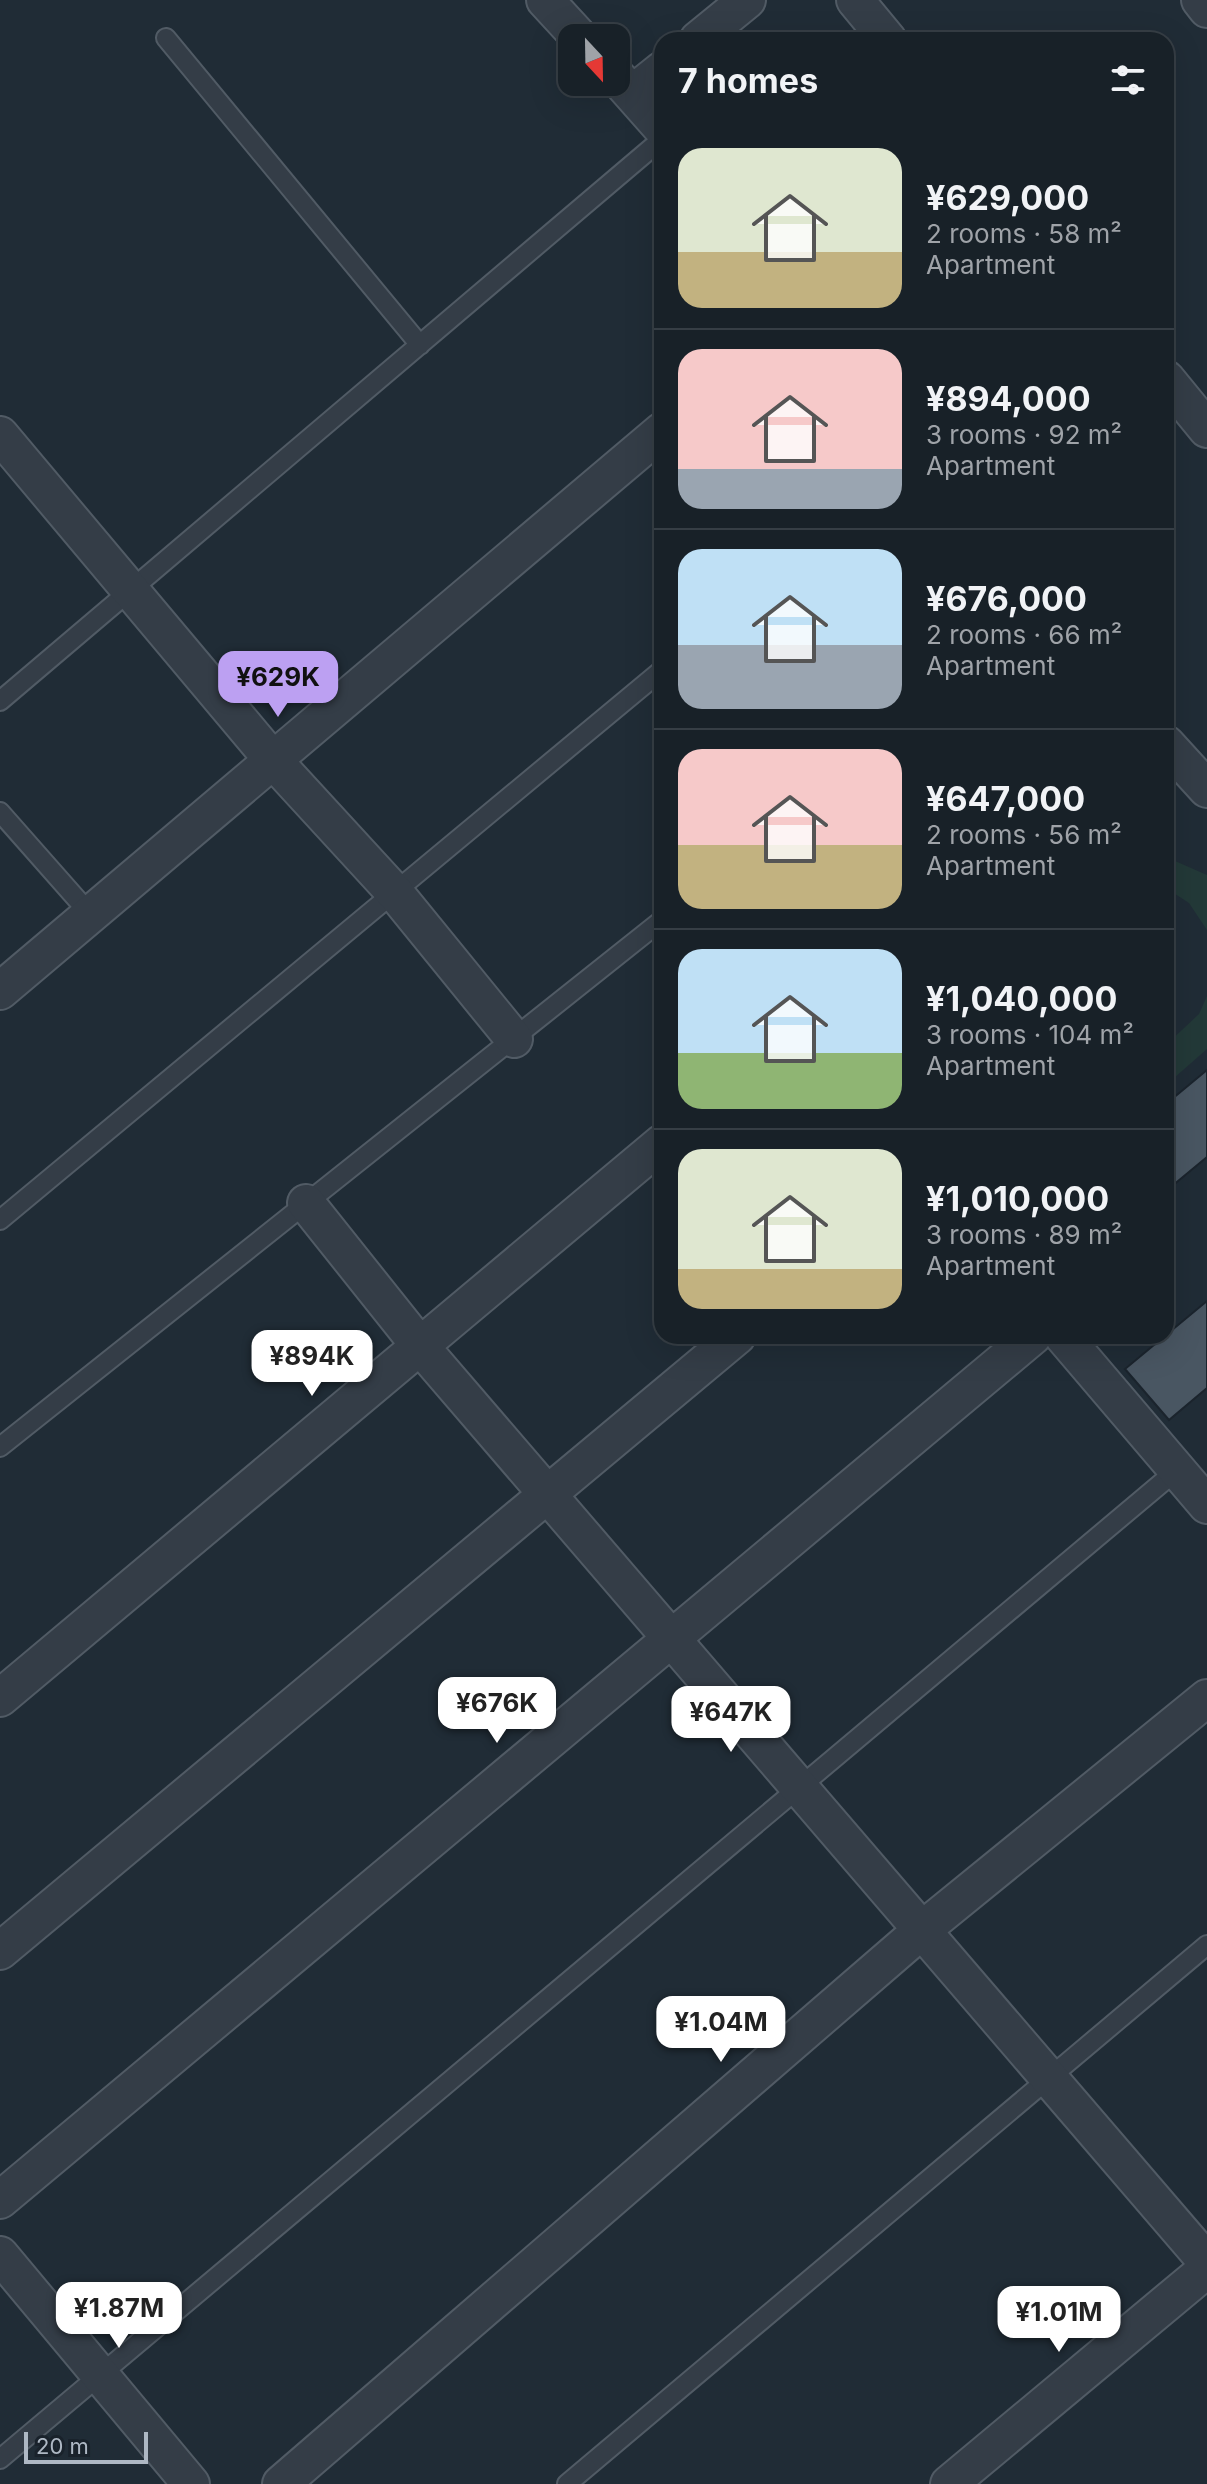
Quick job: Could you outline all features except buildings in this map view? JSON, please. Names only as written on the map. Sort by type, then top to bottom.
[{"type":"street","points":[[545,0],[567,24]]},
{"type":"street","points":[[708,32],[747,0]]},
{"type":"street","points":[[855,0],[881,32]]},
{"type":"street","points":[[1200,0],[1207,9]]},
{"type":"street","points":[[630,83],[654,73]]},
{"type":"street","points":[[630,92],[654,119]]},
{"type":"street","points":[[1174,389],[1207,429]]},
{"type":"street","points":[[0,435],[272,759],[396,894],[514,1039]]},
{"type":"street","points":[[0,991],[654,438]]},
{"type":"street","points":[[1174,753],[1207,789]]},
{"type":"street","points":[[0,1698],[654,1150]]},
{"type":"street","points":[[306,1203],[420,1346],[1207,2262]]},
{"type":"street","points":[[0,1951],[727,1344]]},
{"type":"street","points":[[0,2200],[1023,1344]]},
{"type":"street","points":[[1070,1344],[1207,1505]]},
{"type":"street","points":[[281,2484],[922,1930],[1207,1698]]},
{"type":"street","points":[[0,2255],[191,2484]]},
{"type":"street","points":[[949,2484],[1207,2269]]},
{"type":"lane","points":[[166,38],[420,345]]},
{"type":"lane","points":[[0,701],[654,146]]},
{"type":"lane","points":[[0,1220],[654,677]]},
{"type":"lane","points":[[0,812],[90,914]]},
{"type":"lane","points":[[0,1447],[654,926]]},
{"type":"lane","points":[[0,2459],[1177,1470]]},
{"type":"lane","points":[[567,2484],[1207,1945]]},
{"type":"green space","points":[[1174,861],[1207,875],[1207,930],[1189,903],[1174,893]]},
{"type":"green space","points":[[1207,996],[1207,1049],[1174,1078],[1174,1037],[1199,1014]]}]
